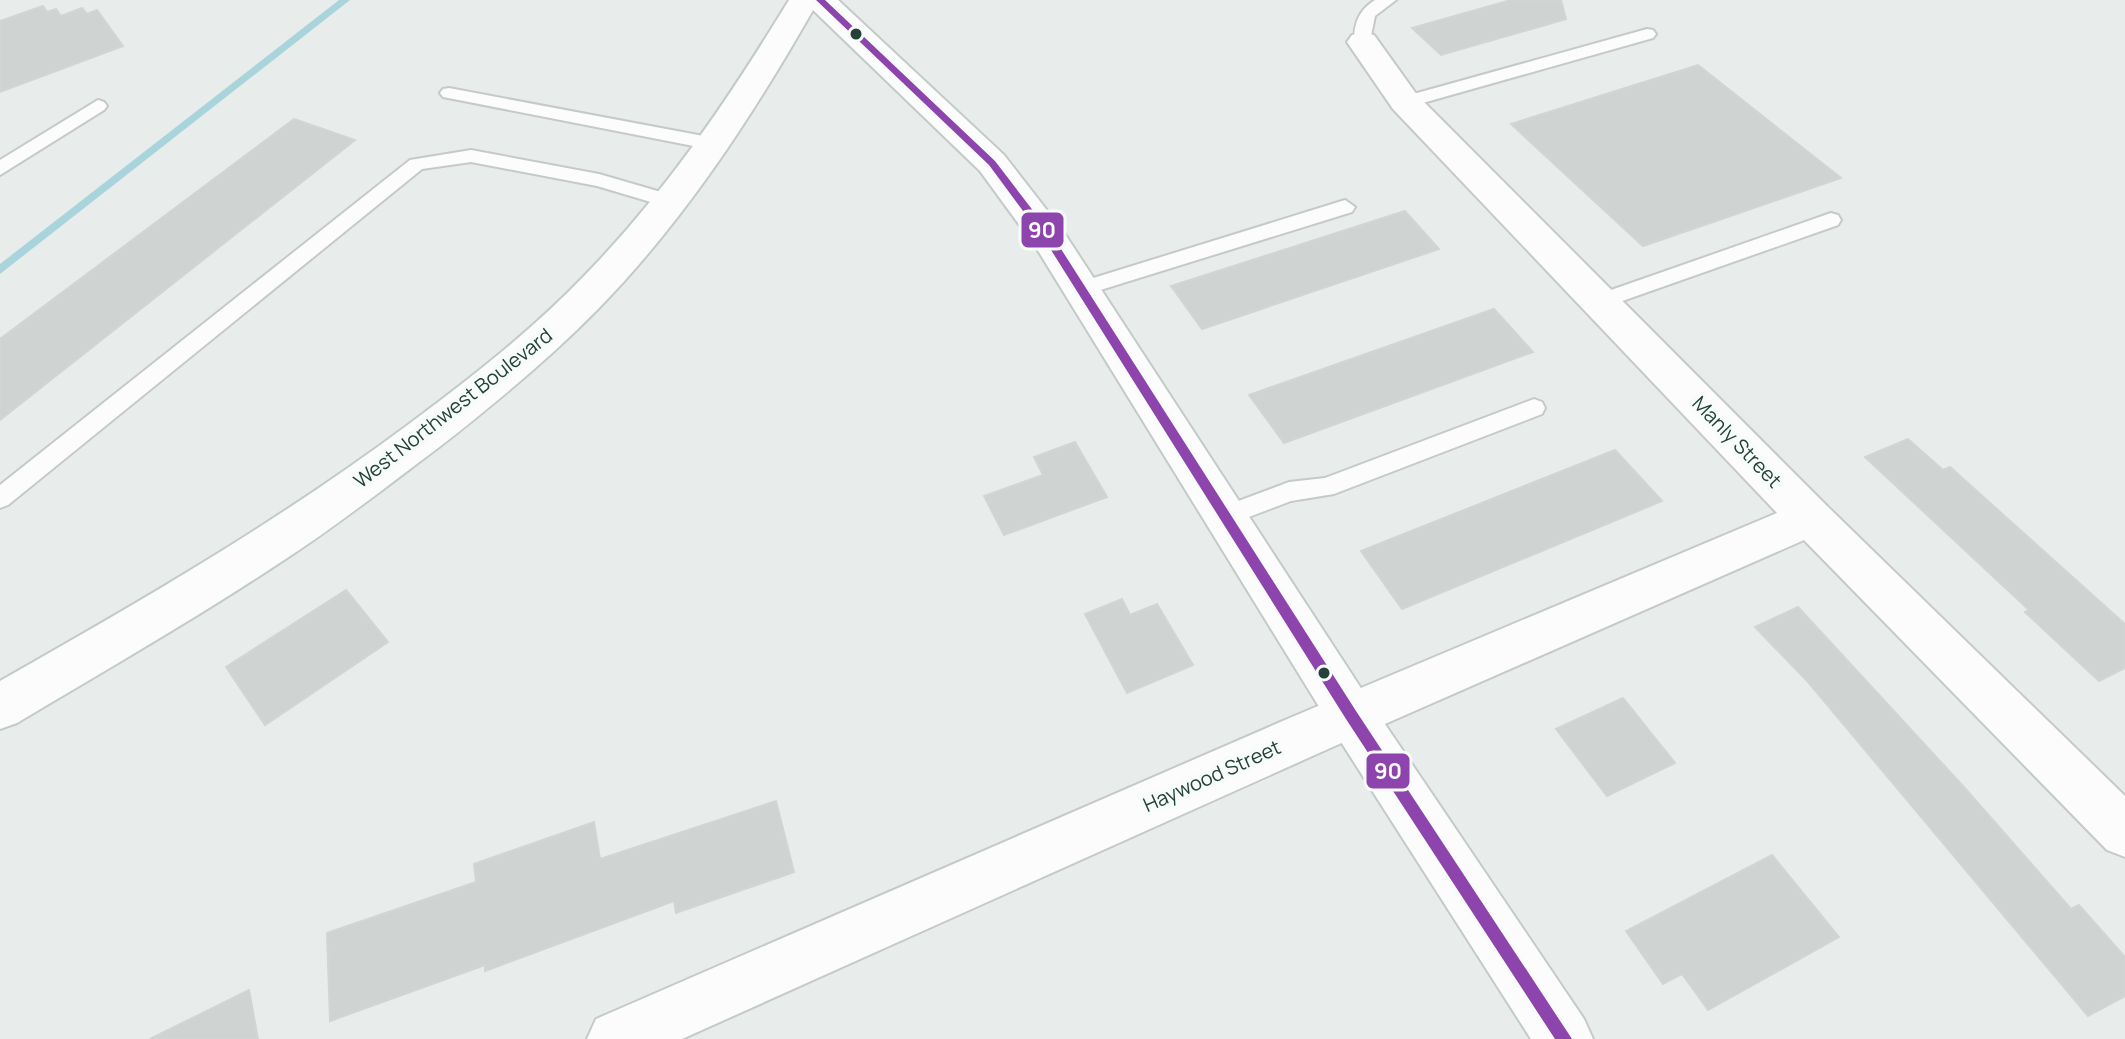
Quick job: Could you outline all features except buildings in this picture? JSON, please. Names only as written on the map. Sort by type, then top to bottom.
[{"type":"street","name":"West Northwest Boulevard","points":[[0,707],[161,613],[304,523],[397,456],[550,333],[603,282],[671,202],[756,82],[804,0]]},
{"type":"street","points":[[820,0],[992,163],[1050,240],[1351,715],[1564,1039]]},
{"type":"street","name":"Manly Street","points":[[1363,42],[1405,102],[1810,518],[2125,832]]},
{"type":"street","name":"Haywood Street","points":[[616,1039],[1351,715],[1810,518]]},
{"type":"lane","points":[[1363,42],[1362,22],[1373,6],[1388,0]]},
{"type":"lane","points":[[1405,102],[1647,34]]},
{"type":"lane","points":[[449,93],[714,144]]},
{"type":"lane","points":[[0,169],[98,106]]},
{"type":"lane","points":[[0,498],[417,164],[471,156],[599,180],[671,202]]},
{"type":"lane","points":[[1081,289],[1345,207]]},
{"type":"lane","points":[[1601,301],[1831,220]]},
{"type":"lane","points":[[1225,516],[1289,492],[1326,487],[1534,408]]},
{"type":"waterway","points":[[0,270],[345,0]]},
{"type":"transit line","name":"90","points":[[820,0],[992,163],[1050,240],[1351,715],[1564,1039]]}]
